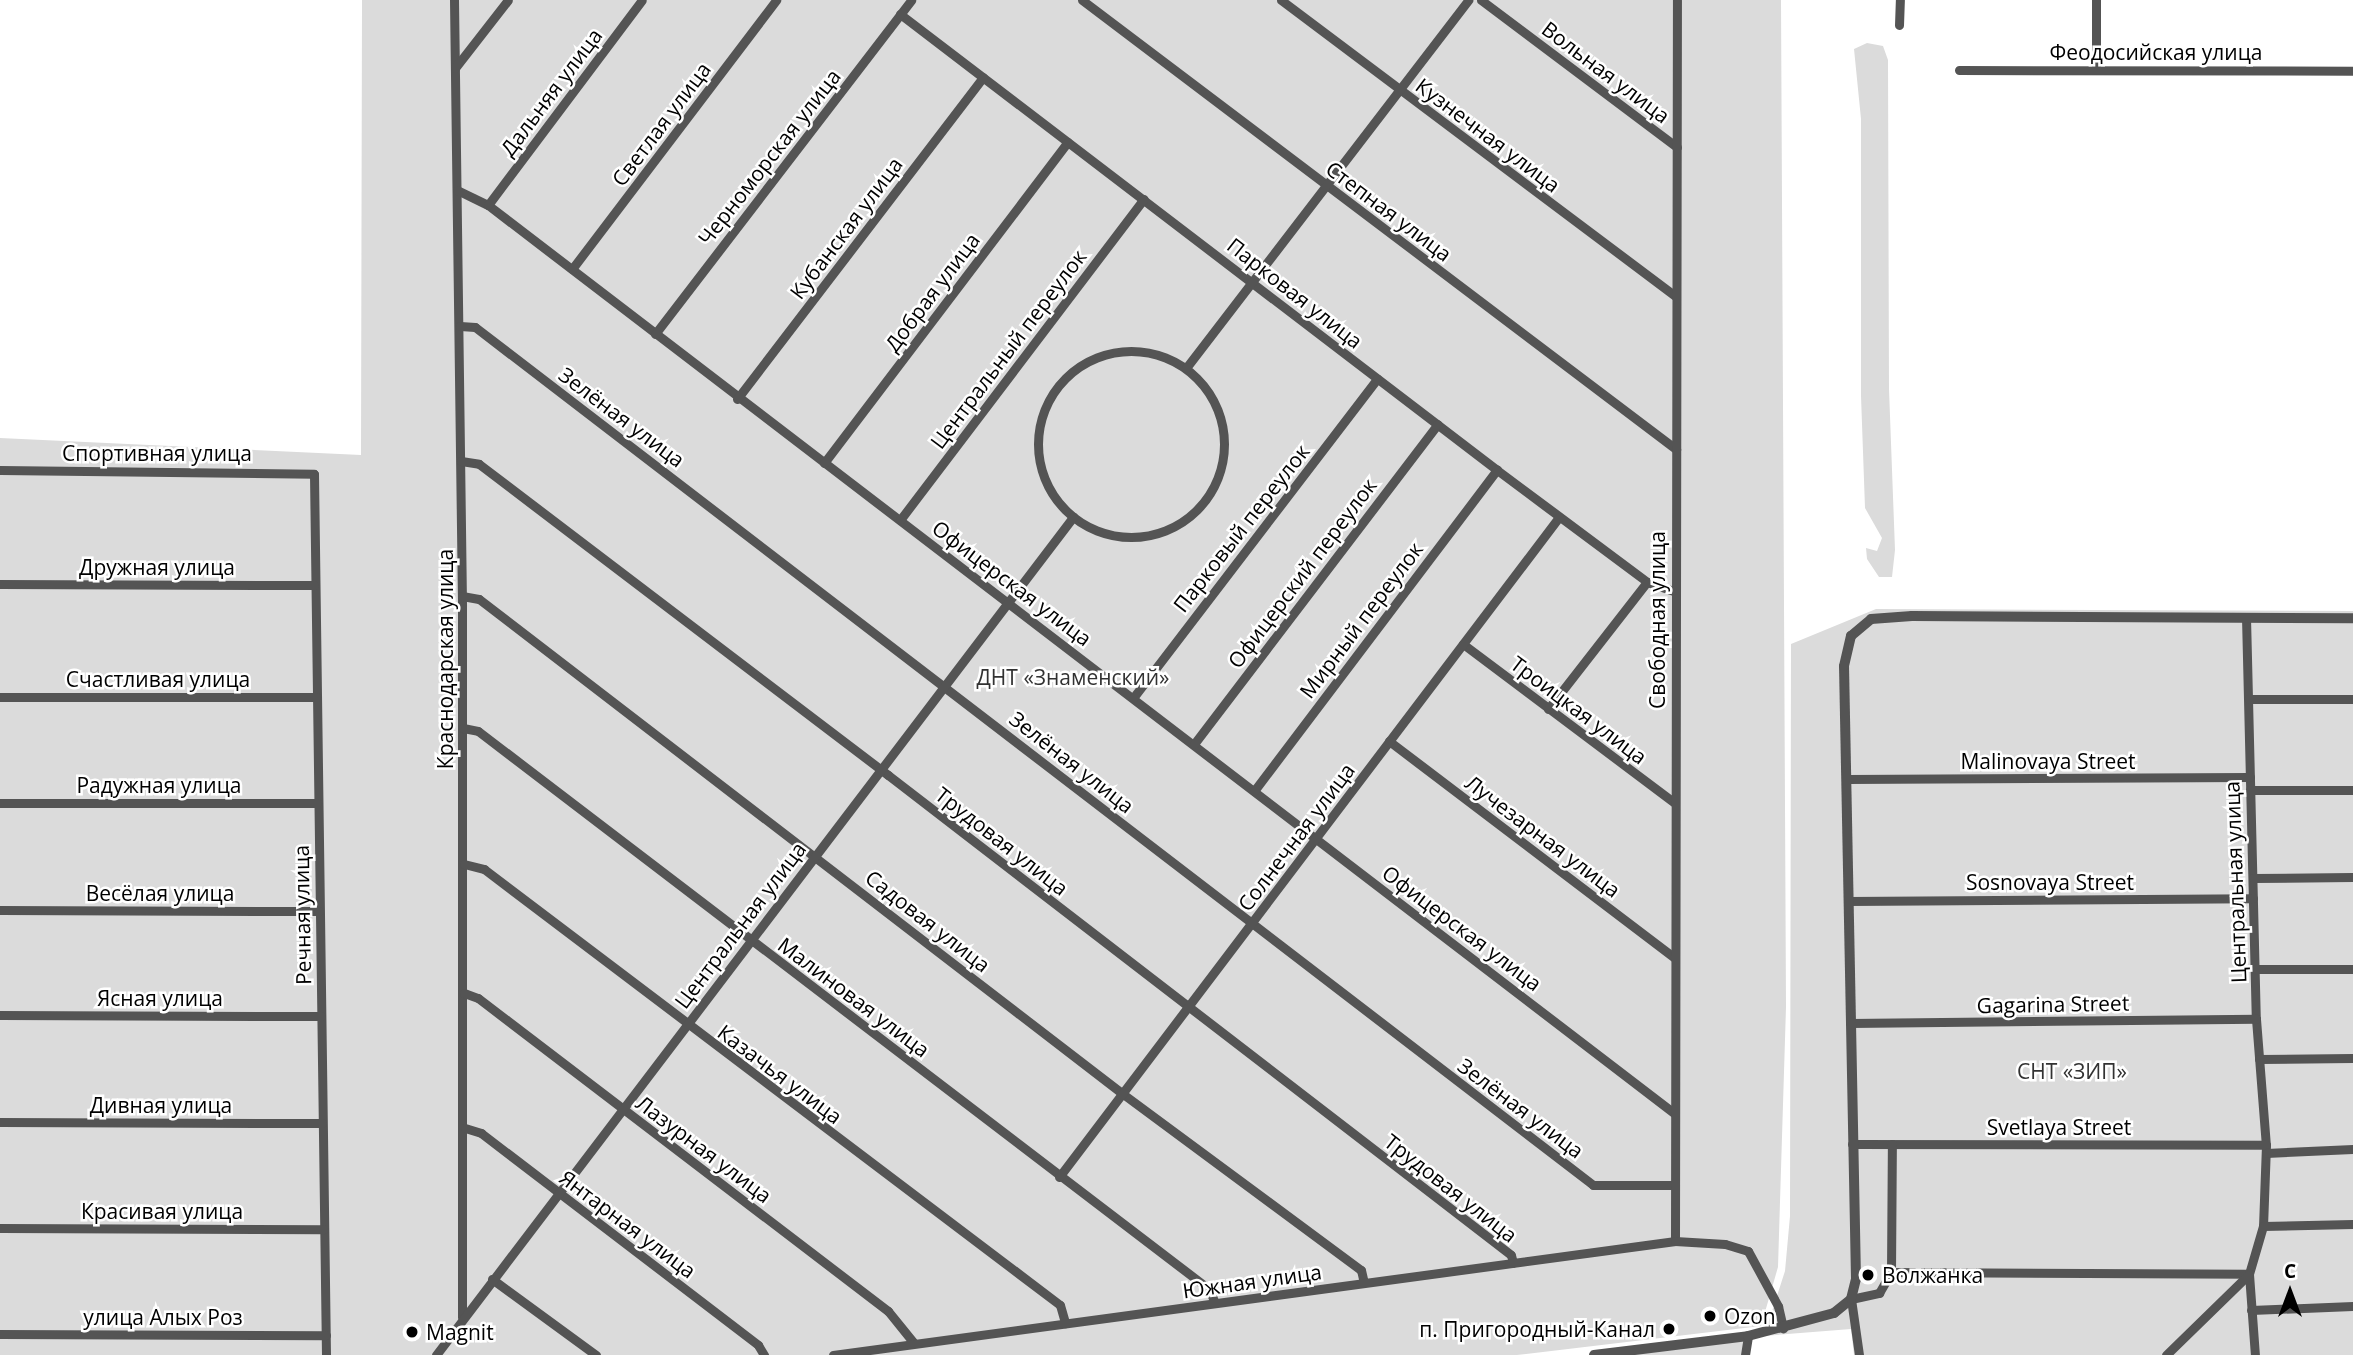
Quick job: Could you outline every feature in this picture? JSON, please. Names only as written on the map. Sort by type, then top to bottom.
[{"type":"street","name":"Краснодарская улица","points":[[454,0],[460,326],[464,864],[465,1128],[462,1317]]},
{"type":"street","points":[[456,68],[508,0]]},
{"type":"street","name":"Дальняя улица","points":[[488,205],[642,0]]},
{"type":"street","name":"Светлая улица","points":[[572,268],[776,0]]},
{"type":"street","name":"Черноморская улица","points":[[655,334],[911,0]]},
{"type":"street","name":"Степная улица","points":[[1082,0],[1676,449]]},
{"type":"street","name":"Кузнечная улица","points":[[1280,0],[1676,297]]},
{"type":"street","points":[[1186,368],[1468,0]]},
{"type":"street","name":"Вольная улица","points":[[1481,0],[1677,147]]},
{"type":"street","name":"Свободная улица","points":[[1675,1241],[1673,591],[1677,0]]},
{"type":"street","points":[[1899,25],[1900,0]]},
{"type":"street","points":[[2096,0],[2096,68]]},
{"type":"street","name":"Парковая улица","points":[[900,14],[1559,517],[1647,582],[1673,591]]},
{"type":"street","name":"Феодосийская улица","points":[[1959,70],[2096,68],[2353,71]]},
{"type":"street","name":"Кубанская улица","points":[[737,399],[983,78]]},
{"type":"street","name":"Добрая улица","points":[[824,463],[1069,142]]},
{"type":"street","name":"Офицерская улица","points":[[457,190],[488,205],[572,268],[737,399],[1009,601],[1675,1114]]},
{"type":"street","name":"Центральный переулок","points":[[900,520],[1143,199]]},
{"type":"street","name":"Зелёная улица","points":[[460,326],[475,327],[1593,1185],[1675,1185]]},
{"type":"street","points":[[1119,351],[1149,352],[1186,368],[1210,395],[1222,420],[1222,462],[1206,500],[1186,520],[1162,532],[1134,537],[1107,534],[1073,517],[1048,488],[1038,459],[1038,429],[1045,410],[1066,377],[1090,360],[1119,351]]},
{"type":"street","name":"Парковый переулок","points":[[1133,698],[1377,379]]},
{"type":"street","name":"Офицерский переулок","points":[[1194,744],[1438,424]]},
{"type":"street","name":"Трудовая улица","points":[[461,461],[479,464],[1511,1255],[1513,1263]]},
{"type":"street","name":"Спортивная улица","points":[[0,470],[314,474]]},
{"type":"street","name":"Мирный переулок","points":[[1254,791],[1497,470]]},
{"type":"street","name":"Речная улица","points":[[314,474],[326,1355]]},
{"type":"street","name":"Центральная улица","points":[[436,1355],[462,1317],[1073,517]]},
{"type":"street","name":"Солнечная улица","points":[[1059,1177],[1189,1009],[1559,517]]},
{"type":"street","points":[[1548,709],[1647,582]]},
{"type":"street","name":"Дружная улица","points":[[0,584],[314,585]]},
{"type":"street","name":"Садовая улица","points":[[462,596],[479,599],[1123,1094],[1361,1270],[1364,1283]]},
{"type":"street","points":[[1859,1355],[1851,1298],[1856,1279],[1844,666],[1851,636],[1871,620],[1912,615],[2353,618]]},
{"type":"street","name":"Центральная улица","points":[[2246,618],[2256,1019],[2266,1149],[2263,1226],[2249,1274]]},
{"type":"street","name":"Троицкая улица","points":[[1463,644],[1675,803]]},
{"type":"street","name":"Счастливая улица","points":[[0,697],[316,697]]},
{"type":"street","points":[[2249,699],[2353,699]]},
{"type":"street","name":"Малиновая улица","points":[[463,729],[478,731],[1209,1289],[1215,1303]]},
{"type":"street","name":"Лучезарная улица","points":[[1389,741],[1675,958]]},
{"type":"street","name":"Malinovaya Street","points":[[1847,779],[2250,777]]},
{"type":"street","points":[[2250,790],[2353,790]]},
{"type":"street","name":"Радужная улица","points":[[0,803],[317,803]]},
{"type":"street","name":"Казачья улица","points":[[464,864],[484,869],[1060,1305],[1065,1323]]},
{"type":"street","points":[[2252,877],[2353,877]]},
{"type":"street","name":"Sosnovaya Street","points":[[1848,901],[2253,898]]},
{"type":"street","name":"Весёлая улица","points":[[0,910],[319,911]]},
{"type":"street","points":[[2256,969],[2353,969]]},
{"type":"street","name":"Лазурная улица","points":[[464,993],[478,998],[888,1311],[913,1342]]},
{"type":"street","name":"Ясная улица","points":[[0,1015],[321,1016]]},
{"type":"street","name":"Gagarina Street","points":[[1850,1023],[2256,1019]]},
{"type":"street","points":[[2259,1059],[2353,1059]]},
{"type":"street","name":"Дивная улица","points":[[0,1122],[322,1123]]},
{"type":"street","name":"Янтарная улица","points":[[465,1128],[481,1133],[758,1345],[764,1355]]},
{"type":"street","name":"Svetlaya Street","points":[[1852,1144],[2353,1149]]},
{"type":"street","points":[[1594,1355],[1748,1336],[1835,1313],[1851,1298],[1878,1293],[1891,1272],[1892,1144]]},
{"type":"street","points":[[2263,1226],[2353,1224]]},
{"type":"street","name":"Красивая улица","points":[[0,1228],[324,1229]]},
{"type":"street","name":"Южная улица","points":[[833,1355],[913,1342],[1675,1241],[1725,1244],[1748,1251],[1778,1306],[1783,1328]]},
{"type":"street","points":[[1891,1272],[2249,1274]]},
{"type":"street","points":[[2249,1274],[2255,1355]]},
{"type":"street","points":[[2166,1355],[2249,1274]]},
{"type":"street","points":[[492,1279],[596,1355]]},
{"type":"street","points":[[2251,1310],[2353,1306]]},
{"type":"street","name":"улица Алых Роз","points":[[0,1334],[326,1335]]},
{"type":"street","points":[[1745,1355],[1748,1336]]},
{"type":"green space","name":"ДНТ «Знаменский»","points":[[362,0],[1781,0],[1786,1007],[1778,1267],[1761,1326],[1517,1355],[0,1355],[0,438],[361,455]]},
{"type":"green space","points":[[1867,43],[1883,46],[1888,60],[1889,389],[1895,550],[1892,577],[1879,577],[1867,559],[1866,548],[1877,551],[1882,538],[1865,508],[1861,396],[1861,119],[1854,49]]},
{"type":"green space","name":"СНТ «ЗИП»","points":[[1876,609],[2353,611],[2353,1355],[1854,1355],[1851,1329],[1764,1336],[1785,1271],[1790,1216],[1791,644]]},
{"type":"green space","points":[[1748,1336],[1745,1355],[1594,1355]]},
{"type":"place","name":"Волжанка","points":[[1868,1275]]},
{"type":"place","name":"Ozon","points":[[1710,1316]]},
{"type":"place","name":"п. Пригородный-Канал","points":[[1669,1329]]},
{"type":"place","name":"Magnit","points":[[412,1332]]}]
